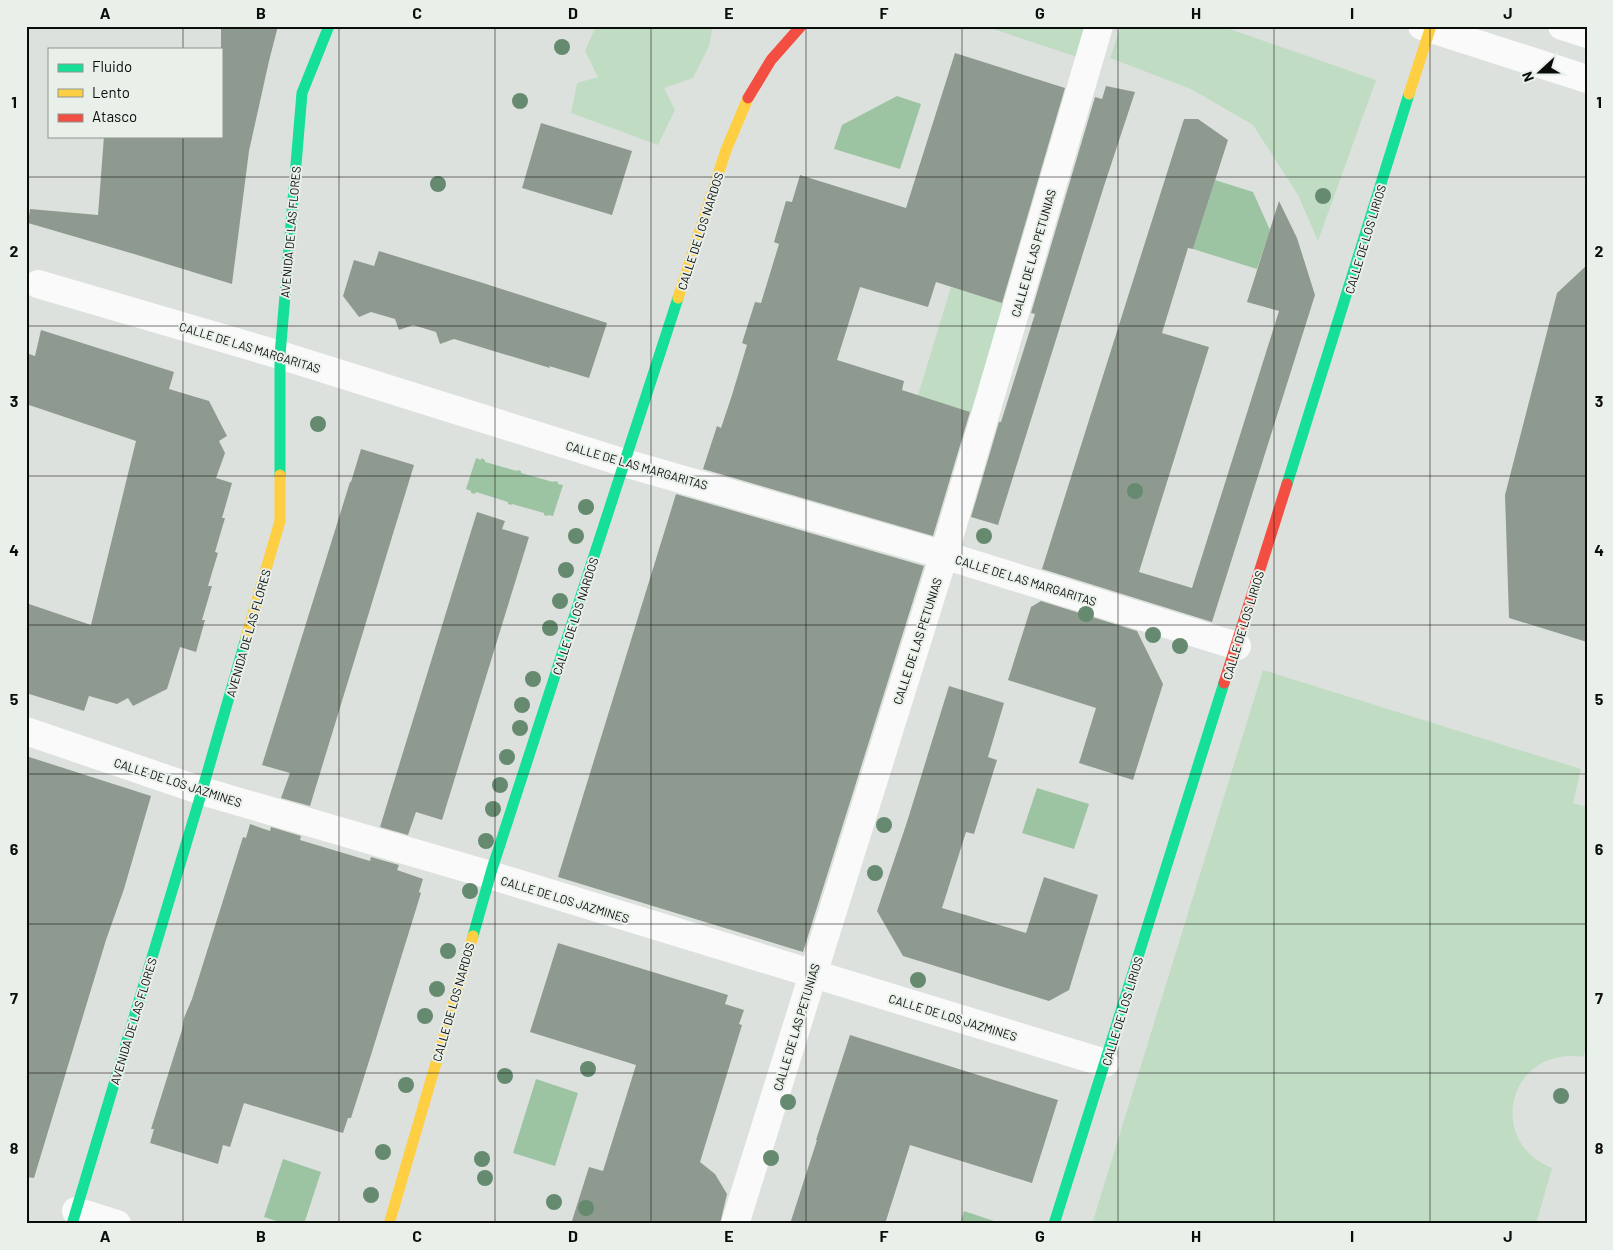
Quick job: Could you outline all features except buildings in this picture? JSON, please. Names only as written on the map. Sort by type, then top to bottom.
[{"type":"street","name":"AVENIDA DE LAS FLORES","points":[[74,1217],[202,791],[280,521],[280,355],[302,94],[329,26]]},
{"type":"street","name":"CALLE DE LOS NARDOS","points":[[389,1224],[490,875],[730,142],[746,103],[771,60],[801,26]]},
{"type":"street","name":"CALLE DE LAS PETUNIAS","points":[[735,1224],[944,555],[1099,26]]},
{"type":"street","points":[[1562,26],[1587,34]]},
{"type":"street","points":[[1428,27],[1587,79]]},
{"type":"street","name":"CALLE DE LOS LIRIOS","points":[[1054,1224],[1237,646],[1428,27]]},
{"type":"street","name":"CALLE DE LAS MARGARITAS","points":[[38,284],[280,355],[625,463],[944,555],[1237,646]]},
{"type":"street","name":"CALLE DE LOS JAZMINES","points":[[26,731],[202,791],[490,875],[1105,1063]]},
{"type":"street","points":[[74,1217],[117,1224]]},
{"type":"shaded area","points":[[596,26],[713,26],[709,46],[693,78],[664,88],[675,110],[658,145],[571,113],[577,83],[598,77],[585,51]]},
{"type":"shaded area","points":[[984,26],[1087,26],[1077,57]]},
{"type":"shaded area","points":[[1121,26],[1221,26],[1376,80],[1318,241],[1298,195],[1253,125],[1191,89],[1110,58]]},
{"type":"shaded area","points":[[897,96],[921,104],[900,169],[834,149],[842,125]]},
{"type":"shaded area","points":[[1215,180],[1253,192],[1270,230],[1257,269],[1193,249]]},
{"type":"shaded area","points":[[951,287],[1007,304],[973,413],[918,395]]},
{"type":"shaded area","points":[[476,458],[563,485],[553,516],[547,516],[544,513],[511,505],[508,502],[476,492],[475,494],[471,493],[471,491],[466,489]]},
{"type":"shaded area","points":[[1263,670],[1581,769],[1573,803],[1587,807],[1587,1046],[1583,1057],[1558,1057],[1538,1065],[1523,1080],[1515,1098],[1513,1118],[1518,1138],[1531,1155],[1552,1168],[1536,1224],[1092,1224]]},
{"type":"shaded area","points":[[1037,788],[1089,804],[1074,849],[1022,833]]},
{"type":"shaded area","points":[[536,1079],[578,1093],[555,1166],[513,1153]]},
{"type":"shaded area","points":[[283,1159],[321,1172],[304,1224],[285,1224],[264,1217]]},
{"type":"shaded area","points":[[964,1211],[1000,1223],[1000,1224],[960,1224]]},
{"type":"traffic: fast","points":[[280,475],[280,355],[302,93],[329,26]]},
{"type":"traffic: fast","points":[[1287,484],[1409,94]]},
{"type":"traffic: fast","points":[[473,936],[492,869],[678,298]]},
{"type":"traffic: fast","points":[[72,1224],[246,638]]},
{"type":"traffic: fast","points":[[1054,1224],[1224,683]]},
{"type":"traffic: slow","points":[[1409,94],[1431,26]]},
{"type":"traffic: slow","points":[[678,298],[726,150],[748,98]]},
{"type":"traffic: slow","points":[[246,638],[280,521],[280,475]]},
{"type":"traffic: slow","points":[[389,1224],[473,936]]},
{"type":"traffic: jam","points":[[748,98],[771,60],[801,26]]},
{"type":"traffic: jam","points":[[1224,683],[1287,484]]}]
